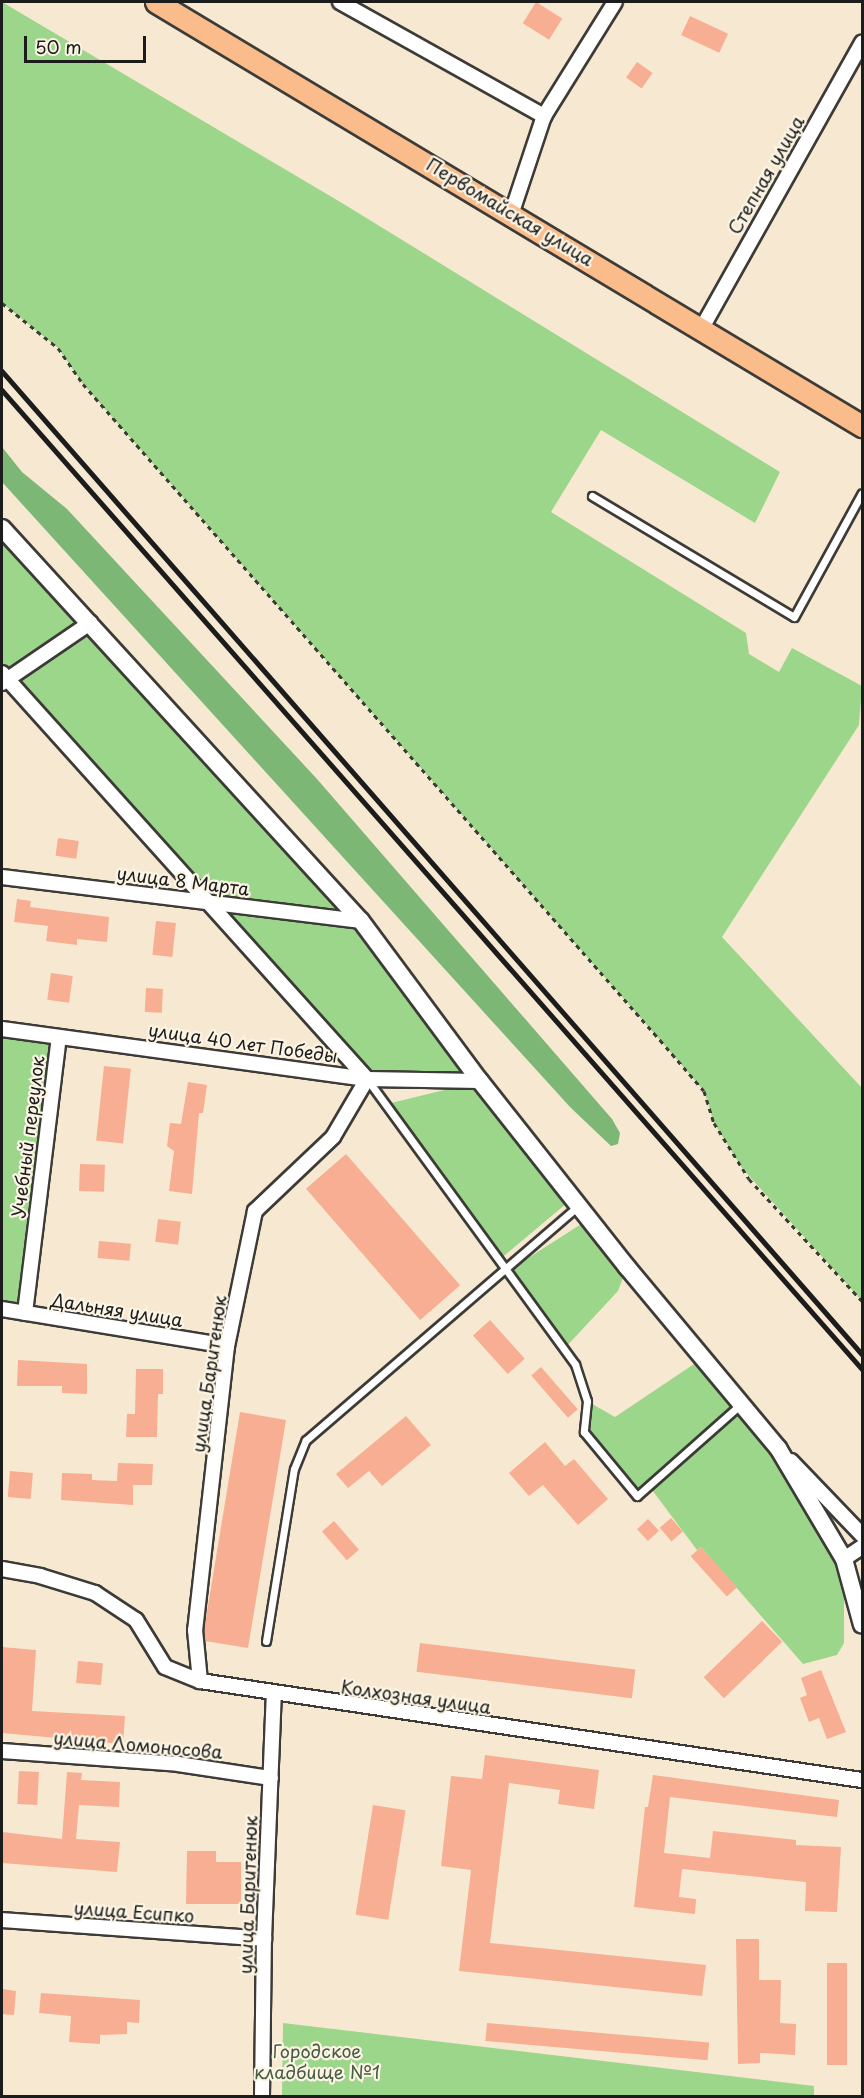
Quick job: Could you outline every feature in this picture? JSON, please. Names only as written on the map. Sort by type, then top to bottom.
[{"type":"main road","name":"Первомайская улица","points":[[156,2],[512,212],[862,426]]},
{"type":"street","points":[[340,2],[544,116]]},
{"type":"street","points":[[512,212],[544,116],[615,2]]},
{"type":"street","name":"Степная улица","points":[[703,327],[862,43]]},
{"type":"street","points":[[2,528],[361,921],[480,1081],[579,1206],[778,1448],[862,1535]]},
{"type":"street","points":[[90,623],[3,678],[367,1079]]},
{"type":"street","name":"улица 8 Марта","points":[[2,877],[361,921]]},
{"type":"street","name":"улица 40 лет Победы","points":[[2,1029],[367,1079],[480,1081]]},
{"type":"street","name":"Учебный переулок","points":[[25,1313],[59,1037]]},
{"type":"street","name":"улица Баритенюк","points":[[200,1681],[195,1630],[227,1346],[255,1211],[333,1137],[367,1079]]},
{"type":"street","name":"Дальняя улица","points":[[2,1309],[227,1346]]},
{"type":"street","points":[[778,1448],[844,1558],[862,1625]]},
{"type":"street","points":[[844,1558],[862,1547]]},
{"type":"street","name":"Колхозная улица","points":[[2,1569],[40,1576],[95,1593],[136,1620],[165,1666],[200,1681],[274,1695],[862,1780]]},
{"type":"street","name":"улица Баритенюк","points":[[262,2097],[264,1939],[274,1695]]},
{"type":"street","name":"улица Ломоносова","points":[[2,1751],[178,1764],[271,1778]]},
{"type":"street","name":"улица Есипко","points":[[2,1920],[264,1939]]},
{"type":"lane","points":[[592,496],[794,617],[862,493]]},
{"type":"lane","points":[[367,1079],[575,1364],[587,1401],[584,1432],[638,1496],[741,1403]]},
{"type":"lane","points":[[266,1641],[294,1469],[306,1440],[504,1266],[579,1206]]},
{"type":"path","points":[[2,303],[58,348],[83,384],[660,1040],[704,1092],[714,1123],[749,1179],[862,1301]]},
{"type":"green space","points":[[2,2],[342,203],[780,472],[755,523],[601,430],[551,512],[746,633],[749,654],[779,672],[792,648],[862,686],[859,725],[722,937],[862,1088],[862,1301],[742,1168],[714,1123],[704,1091],[83,384],[58,348],[2,303]]},
{"type":"green space","points":[[2,447],[22,472],[67,509],[317,779],[612,1119],[620,1133],[618,1144],[611,1146],[570,1107],[2,482]]},
{"type":"green space","points":[[2,528],[361,921],[573,1198],[499,1260],[383,1105],[477,1082],[367,1079],[2,673]]},
{"type":"green space","points":[[2,1029],[59,1037],[25,1313],[2,1309]]},
{"type":"green space","points":[[589,1219],[627,1267],[618,1291],[564,1349],[508,1271]]},
{"type":"green space","points":[[703,1358],[778,1448],[844,1559],[844,1643],[837,1655],[803,1664],[701,1547],[697,1550],[649,1486],[637,1496],[584,1432],[587,1401],[615,1417]]},
{"type":"green space","name":"Городское кладбище №1","points":[[283,2023],[814,2086],[814,2096],[282,2096]]},
{"type":"building","points":[[536,2],[562,18],[549,40],[523,23]]},
{"type":"building","points":[[690,16],[728,34],[719,53],[681,35]]},
{"type":"building","points":[[637,62],[653,73],[642,88],[626,78]]},
{"type":"building","points":[[58,838],[79,841],[76,859],[55,856]]},
{"type":"building","points":[[17,899],[31,901],[30,907],[109,917],[107,942],[77,939],[77,945],[46,941],[48,926],[14,922]]},
{"type":"building","points":[[156,921],[176,923],[172,957],[152,955]]},
{"type":"building","points":[[51,973],[73,976],[69,1003],[47,1000]]},
{"type":"building","points":[[146,988],[163,989],[162,1013],[145,1012]]},
{"type":"building","points":[[104,1066],[131,1069],[123,1143],[96,1141]]},
{"type":"building","points":[[188,1082],[207,1085],[203,1113],[199,1113],[192,1194],[169,1191],[174,1151],[167,1146],[170,1123],[181,1124]]},
{"type":"building","points":[[346,1154],[460,1285],[420,1320],[306,1189]]},
{"type":"building","points":[[80,1164],[105,1165],[104,1192],[79,1191]]},
{"type":"building","points":[[158,1219],[181,1222],[178,1245],[155,1242]]},
{"type":"building","points":[[99,1241],[131,1244],[129,1261],[98,1258]]},
{"type":"building","points":[[490,1320],[525,1359],[508,1374],[473,1335]]},
{"type":"building","points":[[18,1360],[87,1364],[87,1394],[62,1393],[62,1386],[17,1386]]},
{"type":"building","points":[[541,1367],[578,1409],[568,1418],[531,1376]]},
{"type":"building","points":[[136,1369],[163,1369],[163,1394],[158,1394],[157,1437],[126,1437],[127,1414],[135,1414]]},
{"type":"building","points":[[240,1412],[286,1420],[248,1648],[205,1641],[204,1630]]},
{"type":"building","points":[[406,1416],[431,1445],[382,1486],[369,1471],[348,1488],[336,1474]]},
{"type":"building","points":[[545,1442],[565,1466],[574,1459],[608,1499],[578,1525],[543,1485],[529,1496],[509,1473]]},
{"type":"building","points":[[118,1463],[153,1464],[152,1485],[133,1485],[133,1505],[61,1500],[62,1473],[92,1474],[92,1480],[117,1481]]},
{"type":"building","points":[[10,1471],[33,1473],[31,1499],[8,1497]]},
{"type":"building","points":[[671,1518],[683,1532],[671,1541],[660,1528]]},
{"type":"building","points":[[648,1519],[659,1531],[648,1541],[637,1529]]},
{"type":"building","points":[[334,1521],[359,1550],[347,1560],[322,1531]]},
{"type":"building","points":[[701,1547],[737,1587],[727,1596],[691,1556]]},
{"type":"building","points":[[762,1621],[782,1642],[724,1698],[704,1677]]},
{"type":"building","points":[[420,1643],[635,1669],[632,1698],[416,1672]]},
{"type":"building","points":[[2,1647],[36,1650],[32,1711],[125,1716],[123,1744],[2,1733]]},
{"type":"building","points":[[78,1661],[103,1663],[101,1685],[76,1683]]},
{"type":"building","points":[[821,1670],[846,1732],[827,1739],[819,1718],[809,1722],[800,1698],[807,1695],[801,1678]]},
{"type":"building","points":[[485,1755],[599,1770],[594,1809],[558,1804],[560,1790],[509,1783],[490,1943],[706,1965],[702,1996],[459,1971],[471,1870],[441,1866],[451,1776],[482,1779]]},
{"type":"building","points":[[19,1771],[39,1772],[37,1805],[17,1804]]},
{"type":"building","points":[[67,1772],[82,1773],[81,1780],[120,1782],[119,1807],[79,1805],[76,1839],[120,1842],[117,1872],[2,1863],[2,1832],[62,1839]]},
{"type":"building","points":[[653,1775],[839,1800],[837,1817],[670,1797],[664,1853],[710,1858],[713,1831],[796,1840],[796,1845],[841,1847],[837,1912],[805,1911],[806,1882],[682,1869],[679,1897],[696,1899],[695,1914],[634,1907],[645,1807],[648,1807]]},
{"type":"building","points":[[373,1805],[406,1810],[388,1920],[356,1915]]},
{"type":"building","points":[[187,1851],[216,1851],[216,1862],[241,1862],[241,1904],[186,1904]]},
{"type":"building","points":[[736,1939],[759,1939],[759,1980],[781,1980],[780,2023],[796,2024],[795,2055],[760,2053],[760,2063],[738,2064]]},
{"type":"building","points":[[827,1963],[847,1963],[847,2065],[827,2065]]},
{"type":"building","points":[[2,1989],[16,1991],[14,2015],[2,2014]]},
{"type":"building","points":[[41,1993],[140,2000],[139,2023],[127,2022],[127,2034],[100,2035],[100,2044],[69,2042],[71,2016],[39,2013]]},
{"type":"building","points":[[487,2023],[709,2042],[708,2060],[485,2041]]},
{"type":"railway","points":[[2,371],[862,1354]]},
{"type":"railway","points":[[2,390],[862,1369]]}]
